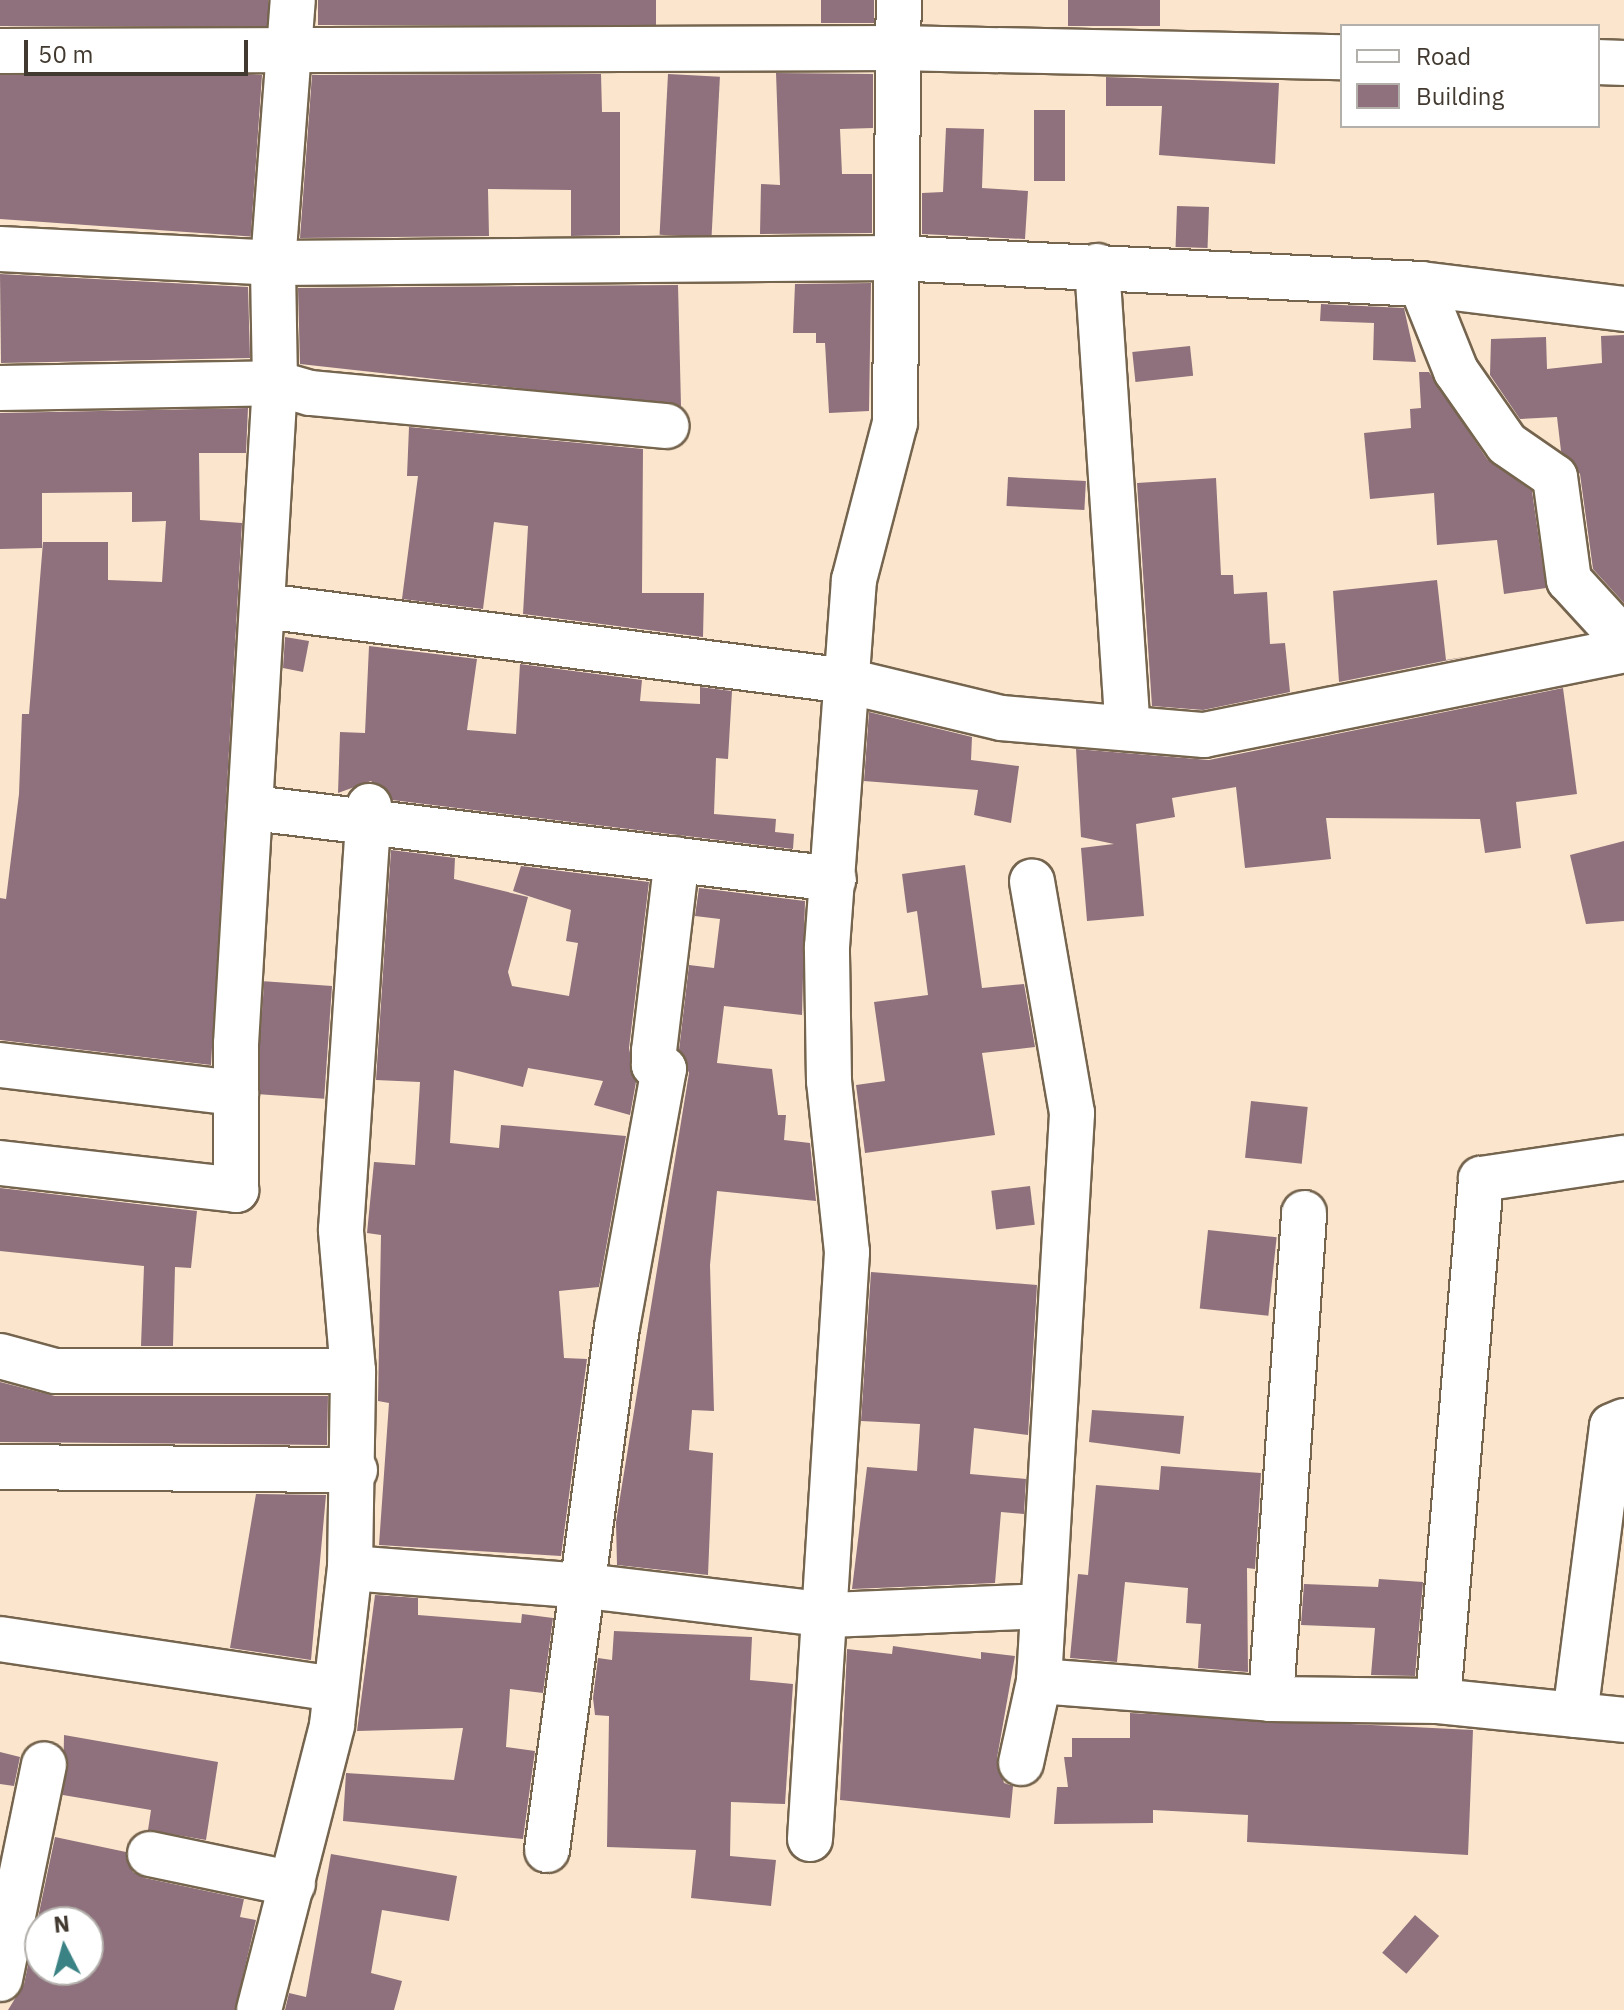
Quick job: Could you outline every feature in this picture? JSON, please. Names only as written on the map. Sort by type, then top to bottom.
[{"type":"street","points":[[0,1163],[236,1190],[236,1093],[275,383],[273,263],[294,47],[293,0]]},
{"type":"street","points":[[810,1839],[829,1615],[847,1252],[829,1081],[834,879],[854,580],[895,423],[896,48],[899,0]]},
{"type":"street","points":[[0,51],[294,47],[896,48],[1340,57]]},
{"type":"street","points":[[1600,62],[1624,63]]},
{"type":"street","points":[[0,249],[273,263],[895,258],[1421,284],[1624,309]]},
{"type":"street","points":[[1097,266],[1128,728]]},
{"type":"street","points":[[1421,284],[1456,371],[1507,444],[1555,477],[1569,580],[1624,640]]},
{"type":"street","points":[[0,388],[275,383],[310,393],[666,426]]},
{"type":"street","points":[[264,606],[847,681],[1001,718],[1204,735],[1624,650]]},
{"type":"street","points":[[253,808],[369,812],[677,859],[834,879]]},
{"type":"street","points":[[259,2010],[332,1725],[350,1568],[355,1470],[353,1371],[341,1230],[369,812]]},
{"type":"street","points":[[547,1850],[586,1586],[617,1327],[664,1069],[654,1065],[654,1051],[677,859]]},
{"type":"street","points":[[1021,1763],[1039,1681],[1040,1606],[1072,1113],[1032,881]]},
{"type":"street","points":[[0,1065],[236,1093]]},
{"type":"street","points":[[1438,1701],[1481,1179],[1624,1158]]},
{"type":"street","points":[[1271,1699],[1304,1213]]},
{"type":"street","points":[[0,1356],[55,1371],[353,1371]]},
{"type":"street","points":[[1575,1715],[1612,1426],[1624,1421]]},
{"type":"street","points":[[0,1467],[355,1470]]},
{"type":"street","points":[[350,1568],[586,1586],[829,1615],[1040,1606]]},
{"type":"street","points":[[0,1639],[334,1689]]},
{"type":"street","points":[[1039,1681],[1271,1699],[1438,1701],[1624,1720]]},
{"type":"street","points":[[0,1979],[44,1764]]},
{"type":"street","points":[[150,1854],[293,1884]]},
{"type":"building","points":[[0,0],[268,0],[268,26],[0,26]]},
{"type":"building","points":[[318,0],[656,0],[656,25],[318,25]]},
{"type":"building","points":[[821,0],[874,0],[874,23],[821,23]]},
{"type":"building","points":[[1068,0],[1160,0],[1160,26],[1068,26]]},
{"type":"building","points":[[1,57],[262,75],[251,237],[0,219]]},
{"type":"building","points":[[776,73],[873,74],[873,128],[840,129],[842,174],[872,174],[872,233],[760,234],[761,184],[780,185]]},
{"type":"building","points":[[601,74],[602,112],[620,112],[620,235],[571,236],[571,190],[488,189],[489,236],[300,238],[312,75]]},
{"type":"building","points":[[668,74],[720,77],[712,238],[660,235]]},
{"type":"building","points":[[1106,77],[1279,83],[1275,164],[1159,155],[1162,106],[1106,106]]},
{"type":"building","points":[[1034,110],[1065,110],[1065,181],[1034,181]]},
{"type":"building","points":[[946,128],[984,129],[982,188],[1028,191],[1025,239],[922,234],[922,193],[943,192]]},
{"type":"building","points":[[1177,206],[1209,207],[1208,248],[1176,247]]},
{"type":"building","points":[[0,274],[248,287],[250,358],[1,363]]},
{"type":"building","points":[[871,283],[869,411],[829,413],[825,343],[816,343],[816,333],[793,333],[795,284]]},
{"type":"building","points":[[678,285],[681,406],[300,364],[298,288]]},
{"type":"building","points":[[1321,304],[1404,308],[1416,362],[1373,360],[1374,323],[1320,321]]},
{"type":"building","points":[[1624,335],[1624,603],[1593,569],[1580,474],[1561,451],[1557,417],[1520,419],[1490,375],[1491,339],[1546,337],[1547,369],[1602,363],[1601,336]]},
{"type":"building","points":[[1190,346],[1193,376],[1135,382],[1132,352]]},
{"type":"building","points":[[1419,372],[1429,372],[1487,459],[1532,491],[1546,588],[1504,594],[1497,540],[1437,545],[1434,493],[1370,499],[1364,433],[1411,428],[1410,409],[1421,408]]},
{"type":"building","points":[[248,408],[246,453],[199,453],[200,520],[242,523],[211,1065],[0,1040],[0,898],[6,899],[19,794],[22,714],[29,714],[43,542],[108,542],[108,580],[162,582],[166,521],[132,522],[132,492],[42,493],[42,548],[0,549],[0,413]]},
{"type":"building","points":[[409,427],[643,449],[642,593],[704,593],[703,637],[523,614],[528,526],[494,522],[483,609],[402,599],[418,476],[407,476]]},
{"type":"building","points":[[1008,477],[1086,481],[1084,510],[1006,506]]},
{"type":"building","points":[[1216,478],[1221,575],[1233,575],[1234,594],[1267,592],[1270,644],[1285,643],[1290,692],[1203,710],[1152,706],[1137,483]]},
{"type":"building","points":[[1437,580],[1446,660],[1469,656],[1339,682],[1333,591]]},
{"type":"building","points":[[285,637],[309,641],[303,672],[283,668]]},
{"type":"building","points":[[369,646],[477,659],[467,730],[516,734],[520,664],[642,680],[640,701],[700,704],[700,687],[732,691],[728,759],[716,758],[714,814],[776,819],[775,832],[794,834],[793,849],[392,800],[371,781],[338,793],[340,732],[365,733]]},
{"type":"building","points":[[1563,688],[1577,794],[1516,802],[1521,848],[1485,853],[1480,819],[1326,818],[1331,859],[1245,868],[1236,787],[1172,798],[1175,817],[1136,824],[1144,916],[1087,921],[1081,848],[1114,844],[1081,837],[1076,749],[1209,760]]},
{"type":"building","points":[[869,712],[972,737],[971,760],[1019,766],[1011,823],[974,815],[978,790],[864,781]]},
{"type":"building","points":[[1624,841],[1624,921],[1586,924],[1570,855]]},
{"type":"building","points":[[391,850],[455,858],[454,879],[528,897],[508,972],[512,986],[569,996],[578,943],[566,941],[571,910],[513,891],[521,866],[649,882],[629,1048],[636,1082],[630,1115],[594,1105],[603,1081],[528,1068],[523,1087],[454,1070],[450,1143],[499,1148],[501,1125],[626,1136],[599,1287],[559,1291],[564,1358],[587,1359],[561,1556],[379,1545],[389,1403],[378,1401],[381,1235],[367,1233],[374,1162],[415,1165],[420,1082],[376,1080]]},
{"type":"building","points":[[965,865],[982,988],[1024,984],[1035,1047],[982,1053],[995,1135],[865,1153],[856,1085],[885,1081],[874,1002],[928,995],[917,911],[907,913],[902,874]]},
{"type":"building","points":[[699,888],[805,901],[802,1015],[724,1006],[717,1063],[772,1069],[778,1115],[786,1115],[784,1140],[810,1143],[816,1201],[717,1191],[710,1265],[714,1411],[692,1410],[689,1450],[713,1453],[708,1575],[617,1565],[616,1522],[689,1073],[679,1050],[689,965],[714,968],[720,919],[695,916]]},
{"type":"building","points":[[264,981],[332,986],[324,1099],[256,1094]]},
{"type":"building","points":[[1251,1101],[1308,1107],[1302,1164],[1245,1158]]},
{"type":"building","points":[[1030,1186],[1035,1225],[996,1229],[991,1191]]},
{"type":"building","points":[[0,1188],[197,1211],[191,1268],[175,1267],[173,1346],[141,1346],[144,1266],[0,1251]]},
{"type":"building","points":[[1208,1230],[1277,1237],[1268,1316],[1200,1309]]},
{"type":"building","points":[[871,1272],[1037,1285],[1028,1435],[974,1428],[970,1474],[1026,1479],[1024,1514],[1001,1512],[995,1583],[852,1589],[867,1467],[917,1471],[920,1424],[861,1421]]},
{"type":"building","points":[[0,1382],[55,1396],[328,1396],[327,1445],[0,1442]]},
{"type":"building","points":[[1092,1410],[1184,1416],[1180,1454],[1089,1442]]},
{"type":"building","points":[[1161,1466],[1261,1473],[1255,1569],[1247,1568],[1248,1672],[1198,1668],[1201,1624],[1186,1623],[1188,1588],[1125,1582],[1117,1662],[1070,1658],[1078,1574],[1088,1575],[1096,1485],[1159,1490]]},
{"type":"building","points":[[256,1494],[326,1495],[311,1660],[230,1648]]},
{"type":"building","points":[[1379,1579],[1423,1582],[1415,1676],[1371,1675],[1375,1628],[1301,1625],[1304,1584],[1378,1587]]},
{"type":"building","points":[[375,1595],[418,1598],[418,1615],[521,1623],[522,1614],[553,1618],[543,1693],[510,1689],[506,1747],[535,1751],[523,1839],[343,1821],[346,1773],[454,1780],[463,1728],[357,1731]]},
{"type":"building","points":[[614,1631],[752,1637],[750,1680],[793,1684],[785,1804],[731,1802],[730,1856],[776,1860],[771,1906],[691,1898],[696,1850],[607,1847],[609,1716],[595,1715],[593,1698],[598,1658],[612,1660]]},
{"type":"building","points":[[893,1646],[981,1659],[981,1652],[1015,1656],[997,1758],[1004,1783],[1013,1786],[1010,1818],[840,1800],[847,1649],[892,1654]]},
{"type":"building","points":[[1130,1713],[1473,1730],[1468,1855],[1247,1842],[1248,1815],[1153,1810],[1153,1823],[1054,1824],[1057,1787],[1068,1787],[1064,1757],[1072,1757],[1072,1738],[1130,1738]]},
{"type":"building","points":[[64,1735],[218,1762],[206,1840],[148,1830],[151,1810],[63,1795]]},
{"type":"building","points":[[0,1752],[20,1757],[14,1786],[0,1784]]},
{"type":"building","points":[[55,1837],[126,1852],[133,1872],[145,1878],[244,1899],[240,1917],[256,1920],[235,2010],[8,2010],[24,1984],[104,1986],[104,1906],[40,1906]]},
{"type":"building","points":[[331,1854],[457,1876],[449,1921],[382,1910],[371,1973],[402,1981],[394,2010],[285,2010],[289,1993],[306,1997]]},
{"type":"building","points":[[1415,1915],[1439,1936],[1406,1974],[1382,1953]]}]
